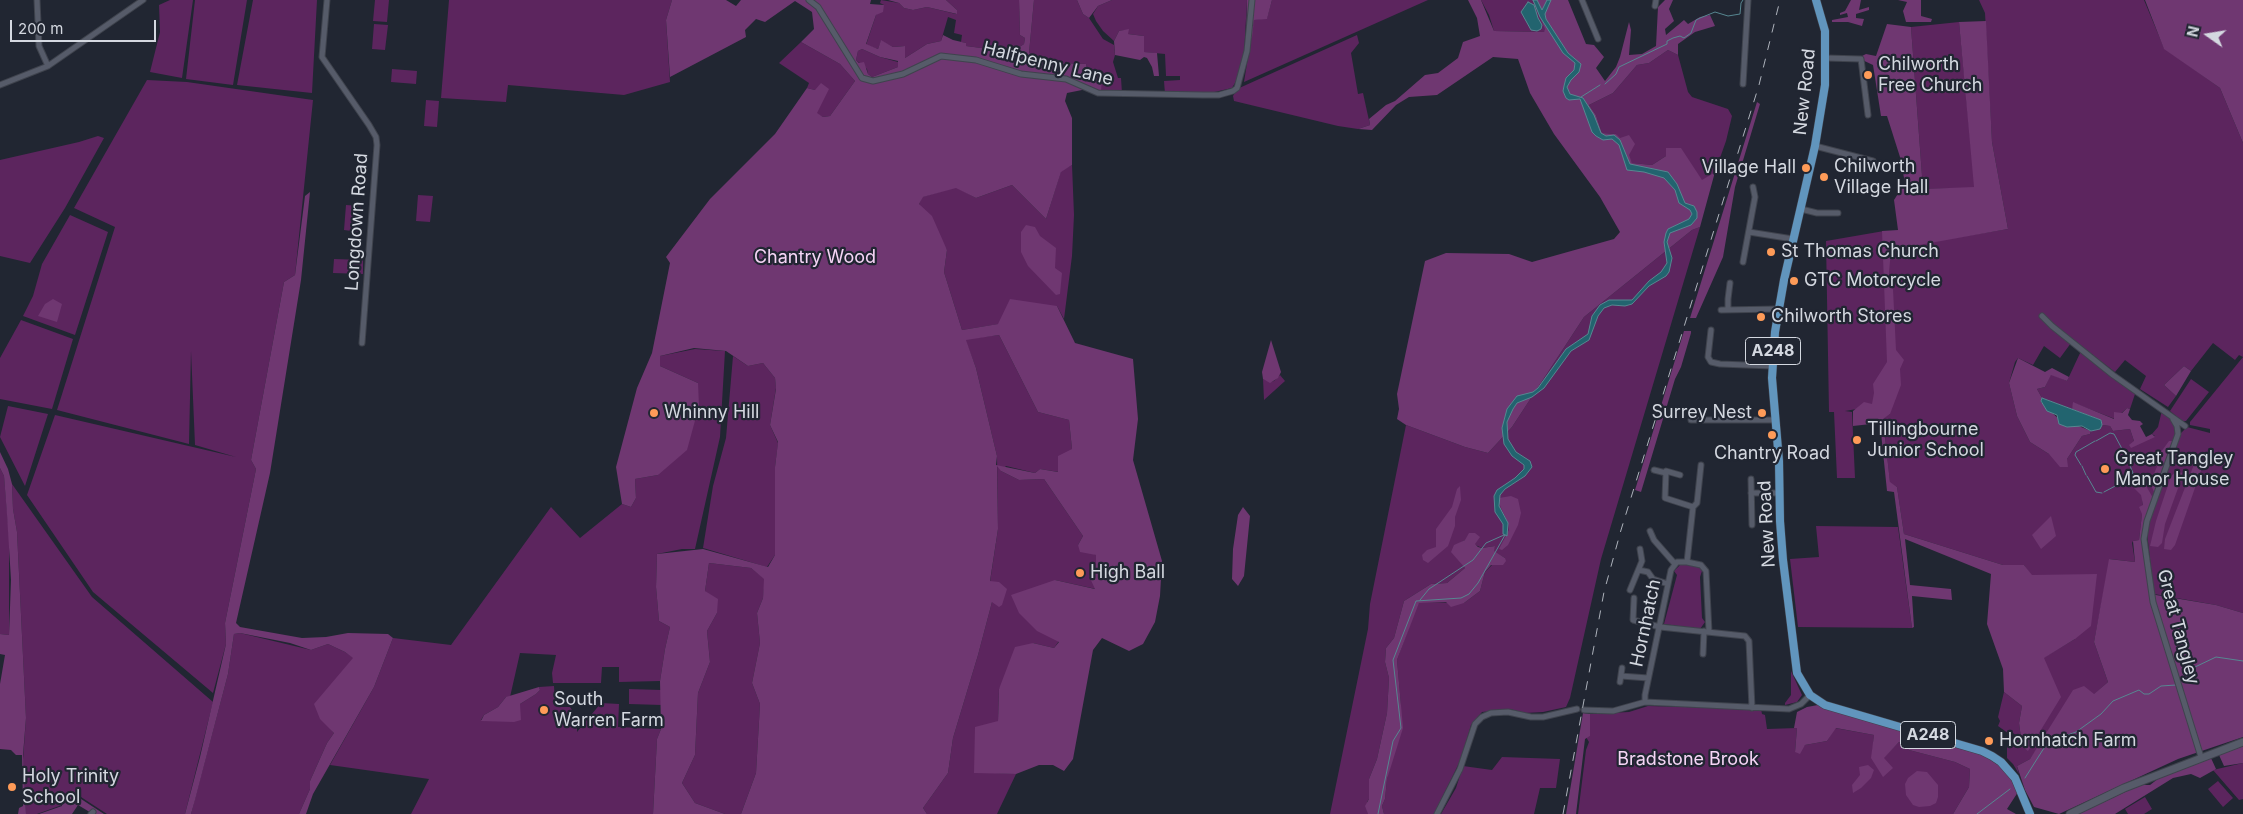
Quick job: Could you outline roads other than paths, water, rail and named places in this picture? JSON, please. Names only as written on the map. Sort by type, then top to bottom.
[{"type":"main road","name":"New Road","points":[[1810,695],[1799,679],[1795,660],[1783,560],[1779,460],[1774,420],[1772,366],[1779,309],[1815,146],[1825,85],[1824,22],[1816,0]]},
{"type":"main road","name":"A248","points":[[1810,695],[1825,704],[1992,756],[2001,762],[2015,778],[2030,814]]},
{"type":"main road","points":[[2070,814],[2124,788],[2243,742]]},
{"type":"street","points":[[37,0],[39,46],[48,66]]},
{"type":"street","points":[[0,85],[48,66],[143,0]]},
{"type":"street","name":"Longdown Road","points":[[327,0],[322,57],[369,125],[376,137],[377,145],[362,343]]},
{"type":"street","name":"Halfpenny Lane","points":[[808,0],[818,6],[862,78],[873,81],[902,74],[941,56],[976,60],[1021,74],[1066,79],[1098,93],[1134,95],[1219,95],[1233,92],[1242,76],[1247,51],[1252,0]]},
{"type":"street","points":[[1582,0],[1598,39]]},
{"type":"street","points":[[1743,84],[1748,0]]},
{"type":"street","points":[[1826,58],[1861,59],[1868,114]]},
{"type":"street","points":[[1815,146],[1874,162]]},
{"type":"street","points":[[1744,262],[1755,197],[1753,187]]},
{"type":"street","points":[[1801,209],[1817,213],[1838,213]]},
{"type":"street","points":[[1749,232],[1793,239]]},
{"type":"street","points":[[1728,310],[1730,282]]},
{"type":"street","points":[[1721,310],[1779,309]]},
{"type":"street","points":[[2042,316],[2114,375],[2163,408],[2173,419],[2185,426]]},
{"type":"street","points":[[1711,330],[1707,361],[1720,364],[1772,366]]},
{"type":"street","name":"Great Tangley","points":[[2173,419],[2177,426],[2178,434],[2148,521],[2144,539],[2153,602],[2201,757]]},
{"type":"street","points":[[1691,420],[1774,420]]},
{"type":"street","points":[[1701,465],[1697,503],[1693,507],[1687,562],[1701,565],[1706,571],[1707,632],[1703,654]]},
{"type":"street","points":[[1654,470],[1680,474]]},
{"type":"street","points":[[1666,473],[1665,498],[1693,507]]},
{"type":"street","points":[[1751,479],[1752,525]]},
{"type":"street","points":[[1751,493],[1780,493]]},
{"type":"street","points":[[1650,530],[1654,540],[1675,564]]},
{"type":"street","points":[[1630,590],[1642,561],[1640,549]]},
{"type":"street","name":"Hornhatch","points":[[1645,702],[1648,678],[1668,584],[1675,564],[1687,562]]},
{"type":"street","points":[[1639,570],[1648,572],[1653,579],[1668,584]]},
{"type":"street","points":[[1634,598],[1633,620],[1660,627],[1741,634],[1749,640],[1752,708]]},
{"type":"street","points":[[1622,668],[1620,679],[1648,678]]},
{"type":"street","points":[[1437,814],[1460,769],[1475,724],[1482,717],[1491,713],[1508,712],[1531,717],[1543,717],[1581,710],[1613,711],[1645,702],[1789,709],[1801,704],[1810,695]]},
{"type":"water","points":[[1533,0],[1537,0],[1542,10],[1547,0],[1551,0],[1545,14],[1546,19],[1568,53],[1581,64],[1579,72],[1567,87],[1570,94],[1583,98],[1594,115],[1601,133],[1606,136],[1614,135],[1620,140],[1630,164],[1668,172],[1677,184],[1685,203],[1694,206],[1697,218],[1691,225],[1670,233],[1667,242],[1672,258],[1669,272],[1666,276],[1649,286],[1632,304],[1625,306],[1612,305],[1604,308],[1598,316],[1589,340],[1571,351],[1544,388],[1532,397],[1517,403],[1513,409],[1507,422],[1508,439],[1516,452],[1530,461],[1532,467],[1525,476],[1505,489],[1500,495],[1499,506],[1508,523],[1507,536],[1503,534],[1503,524],[1495,512],[1494,496],[1497,490],[1515,478],[1524,469],[1524,465],[1512,456],[1504,444],[1502,428],[1507,409],[1517,396],[1533,392],[1538,388],[1566,349],[1588,334],[1592,316],[1600,305],[1609,300],[1632,300],[1649,281],[1661,272],[1667,263],[1664,242],[1668,229],[1689,219],[1692,214],[1690,210],[1679,203],[1675,190],[1664,178],[1644,172],[1627,170],[1619,145],[1612,139],[1603,140],[1592,132],[1580,99],[1569,100],[1566,98],[1563,91],[1566,78],[1574,70],[1575,63],[1563,53],[1540,17]]},
{"type":"water","points":[[1528,2],[1534,5],[1542,25],[1541,29],[1537,31],[1531,30],[1521,12]]},
{"type":"water","points":[[2042,398],[2101,420],[2102,425],[2100,429],[2091,431],[2082,426],[2067,427],[2059,424],[2057,415],[2047,411],[2041,401]]},
{"type":"waterway","points":[[1605,84],[1616,74],[1619,67],[1667,44],[1667,41],[1673,38],[1680,36],[1684,38],[1691,33],[1696,20],[1715,12],[1728,16],[1740,14],[1743,0]]},
{"type":"waterway","points":[[1581,97],[1600,85]]},
{"type":"waterway","points":[[2096,441],[2110,433],[2114,434],[2127,458]]},
{"type":"waterway","points":[[2081,465],[2075,455],[2076,452],[2095,441]]},
{"type":"waterway","points":[[2121,483],[2133,473],[2128,461]]},
{"type":"waterway","points":[[2082,466],[2086,475]]},
{"type":"waterway","points":[[2087,476],[2096,492],[2102,493]]},
{"type":"waterway","points":[[2104,492],[2119,484]]},
{"type":"waterway","points":[[1420,600],[1429,589],[1473,560],[1486,543],[1504,535]]},
{"type":"waterway","points":[[1378,814],[1393,741],[1401,728],[1393,660],[1416,601],[1461,598],[1469,594],[1478,583],[1505,535]]},
{"type":"waterway","points":[[2187,676],[2195,667],[2216,657],[2243,661]]},
{"type":"waterway","points":[[2025,778],[2044,748],[2056,739],[2076,732],[2101,714],[2113,701],[2139,690],[2144,694],[2149,694],[2161,686],[2176,685]]},
{"type":"waterway","points":[[1977,814],[2010,789]]},
{"type":"railway","points":[[1563,814],[1604,592],[1621,530],[1759,85],[1780,0]]},
{"type":"place","name":"Chilworth Free Church","points":[[1868,75]]},
{"type":"place","name":"Village Hall","points":[[1806,168]]},
{"type":"place","name":"Chilworth Village Hall","points":[[1824,177]]},
{"type":"place","name":"St Thomas Church","points":[[1771,252]]},
{"type":"place","name":"GTC Motorcycle","points":[[1794,281]]},
{"type":"place","name":"Chilworth Stores","points":[[1761,317]]},
{"type":"place","name":"Whinny Hill","points":[[654,413]]},
{"type":"place","name":"Surrey Nest","points":[[1762,413]]},
{"type":"place","name":"Chantry Road","points":[[1772,435]]},
{"type":"place","name":"Tillingbourne Junior School","points":[[1857,440]]},
{"type":"place","name":"Great Tangley Manor House","points":[[2105,469]]},
{"type":"place","name":"High Ball","points":[[1080,573]]},
{"type":"place","name":"South Warren Farm","points":[[544,710]]},
{"type":"place","name":"Hornhatch Farm","points":[[1989,741]]},
{"type":"place","name":"Holy Trinity School","points":[[12,787]]},
{"type":"park label","name":"Chantry Wood","points":[[815,258]]},
{"type":"park label","name":"Bradstone Brook","points":[[1688,760]]}]
